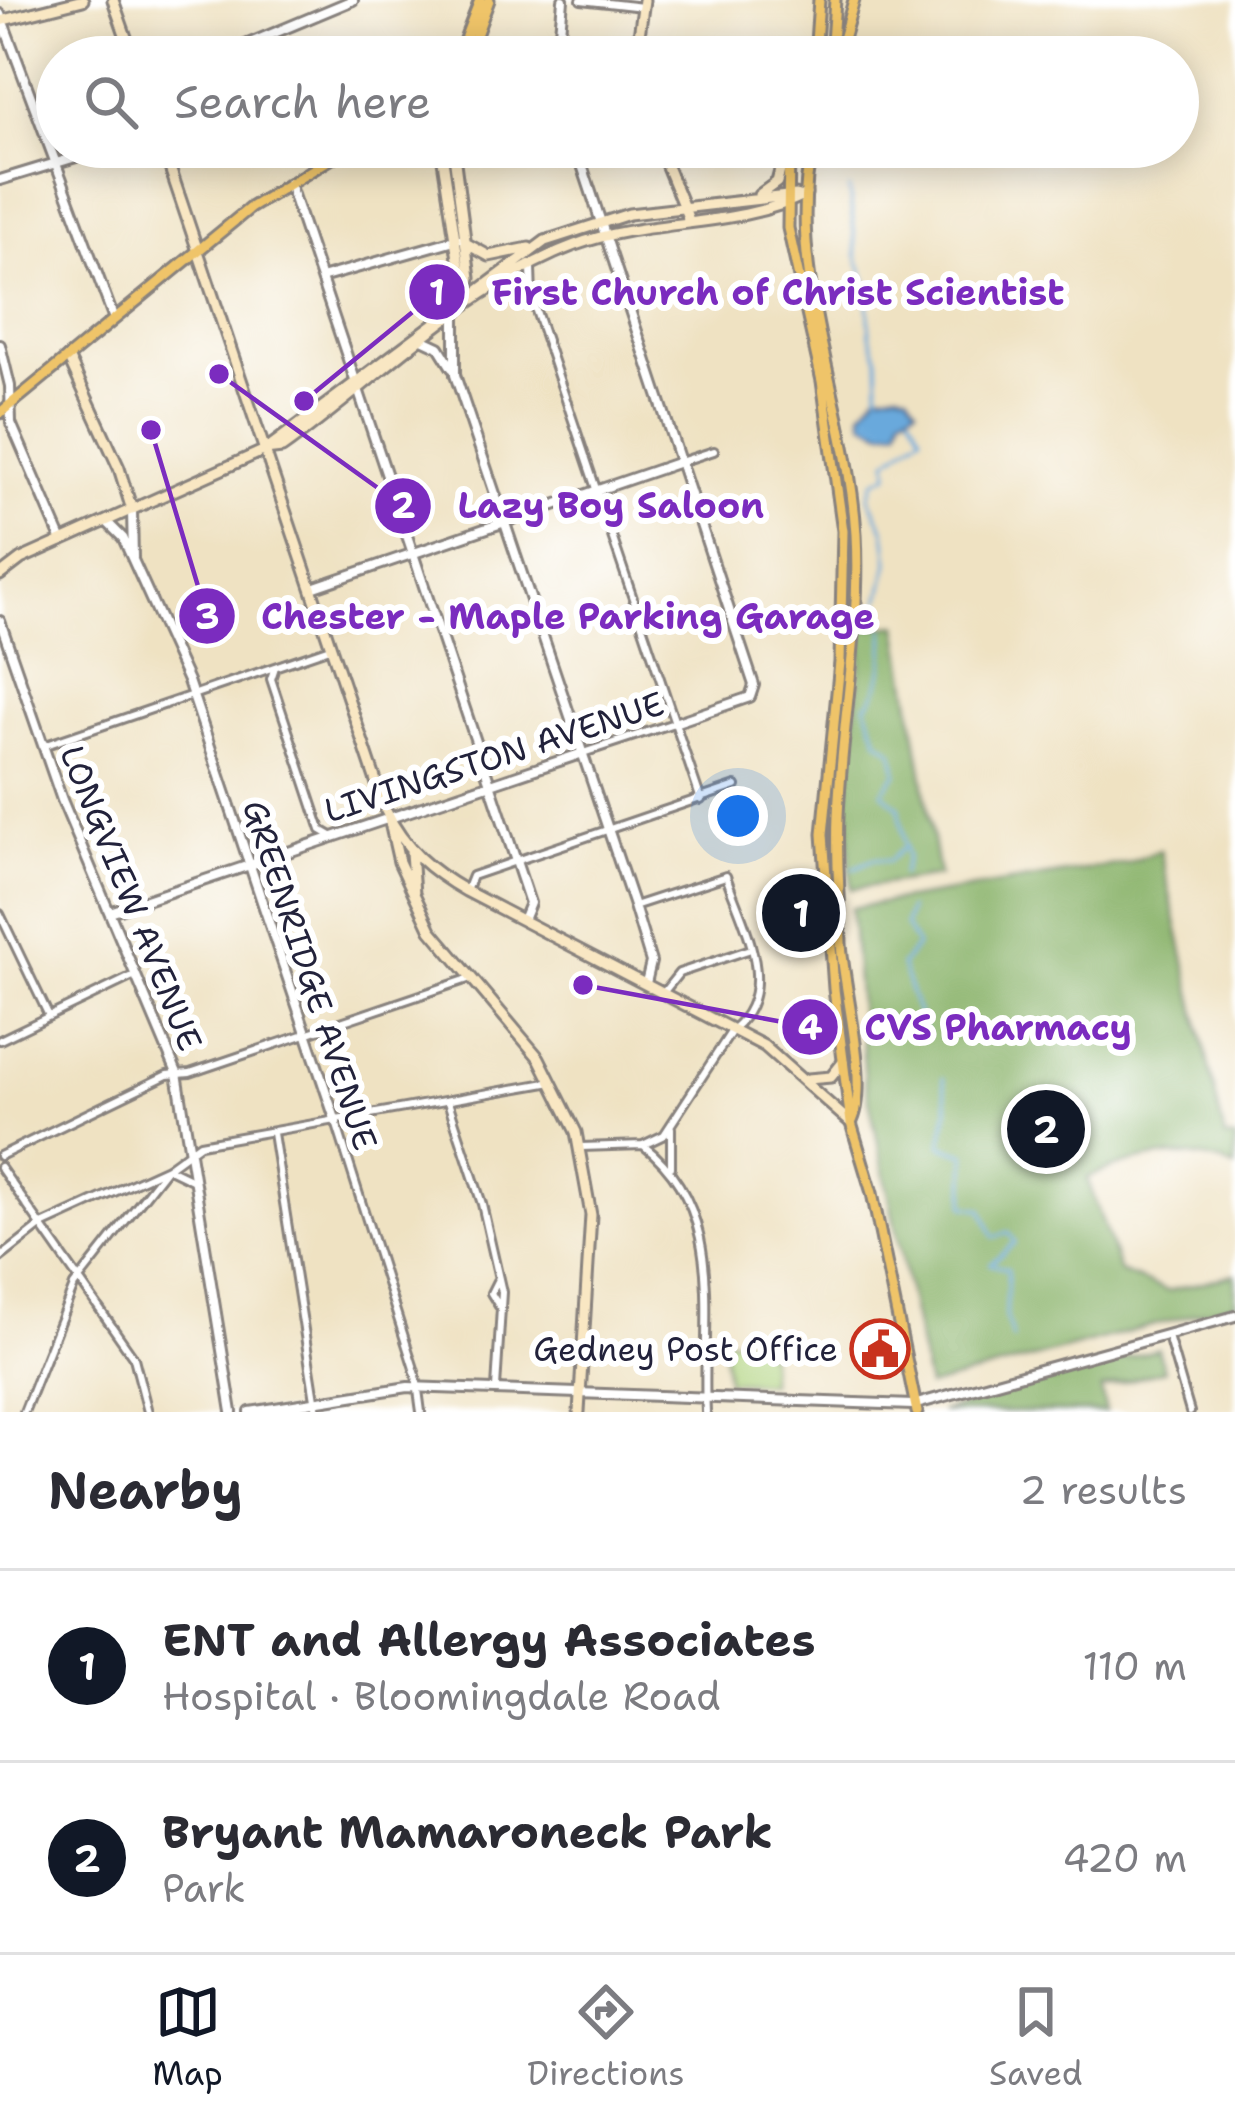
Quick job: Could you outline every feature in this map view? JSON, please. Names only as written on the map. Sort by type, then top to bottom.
[{"type":"main road","points":[[1,18],[83,0]]},
{"type":"main road","points":[[112,0],[125,36]]},
{"type":"main road","points":[[468,36],[485,0]]},
{"type":"main road","points":[[474,36],[485,0]]},
{"type":"main road","points":[[816,36],[818,0]]},
{"type":"main road","points":[[835,36],[836,0]]},
{"type":"main road","points":[[842,36],[854,0]]},
{"type":"main road","points":[[639,36],[645,2]]},
{"type":"main road","points":[[170,168],[399,862],[436,940],[522,1034],[555,1081],[580,1147],[591,1215],[579,1412]]},
{"type":"main road","points":[[0,412],[198,251],[313,168]]},
{"type":"main road","points":[[446,168],[462,240],[489,256],[601,221],[724,201],[786,200]]},
{"type":"main road","points":[[455,168],[462,299],[455,316]]},
{"type":"main road","points":[[666,168],[683,221]]},
{"type":"main road","points":[[724,201],[774,187],[781,168]]},
{"type":"main road","points":[[787,168],[786,200],[826,404],[843,530],[840,662],[823,834],[843,1062],[851,1123],[872,1193],[914,1410]]},
{"type":"main road","points":[[809,168],[806,194],[814,293],[856,528],[857,614],[838,814],[842,955],[858,1099],[851,1123]]},
{"type":"main road","points":[[356,386],[532,264],[604,236],[806,194]]},
{"type":"main road","points":[[0,575],[106,521],[265,450],[282,448],[462,299],[545,241]]},
{"type":"main road","points":[[68,357],[124,480],[132,510]]},
{"type":"main road","points":[[388,818],[410,850],[466,891],[733,1029],[807,1078],[851,1123]]},
{"type":"main road","points":[[410,850],[414,894]]},
{"type":"main road","points":[[807,1078],[831,1077],[843,1062]]},
{"type":"street","points":[[267,36],[353,0]]},
{"type":"street","points":[[559,36],[563,0]]},
{"type":"street","points":[[581,0],[645,2]]},
{"type":"street","points":[[1,18],[36,113]]},
{"type":"street","points":[[0,180],[41,168]]},
{"type":"street","points":[[57,168],[114,319]]},
{"type":"street","points":[[583,168],[680,462]]},
{"type":"street","points":[[289,182],[530,903],[523,920]]},
{"type":"street","points":[[683,221],[694,237]]},
{"type":"street","points":[[682,239],[683,221]]},
{"type":"street","points":[[321,278],[462,240]]},
{"type":"street","points":[[532,264],[532,299],[701,800]]},
{"type":"street","points":[[496,286],[518,286],[532,299]]},
{"type":"street","points":[[455,316],[455,375]]},
{"type":"street","points":[[424,340],[439,347],[455,375],[506,522],[634,906],[651,962],[646,983]]},
{"type":"street","points":[[0,345],[20,447],[62,541]]},
{"type":"street","points":[[312,588],[714,451]]},
{"type":"street","name":"LIVINGSTON AVENUE","points":[[110,912],[754,692],[680,462]]},
{"type":"street","points":[[123,538],[132,510]]},
{"type":"street","name":"GREENRIDGE AVENUE","points":[[132,510],[134,560]]},
{"type":"street","name":"GREENRIDGE AVENUE","points":[[106,521],[123,538],[134,560],[193,696],[336,1122],[422,1412]]},
{"type":"street","name":"LONGVIEW AVENUE","points":[[0,621],[42,746],[177,1073],[232,1412]]},
{"type":"street","points":[[42,746],[330,648]]},
{"type":"street","points":[[275,667],[272,679],[322,830],[333,837]]},
{"type":"street","points":[[466,891],[472,876],[736,785]]},
{"type":"street","points":[[580,1147],[644,1145],[671,1128],[733,1029],[746,1018],[756,990],[752,949],[726,875],[634,906]]},
{"type":"street","points":[[0,914],[49,1016]]},
{"type":"street","points":[[663,993],[679,973],[752,949]]},
{"type":"street","points":[[0,1040],[138,973]]},
{"type":"street","points":[[0,1156],[177,1073],[471,978]]},
{"type":"street","points":[[24,1412],[79,1279],[166,1168],[190,1148],[555,1081]]},
{"type":"street","points":[[448,1102],[482,1204],[497,1280],[496,1388]]},
{"type":"street","points":[[671,1128],[671,1167],[703,1236],[706,1412]]},
{"type":"street","points":[[273,1133],[316,1407]]},
{"type":"street","points":[[644,1145],[671,1167]]},
{"type":"street","points":[[0,1167],[134,1358],[148,1412]]},
{"type":"street","points":[[0,1258],[42,1225],[166,1168],[188,1174],[196,1189]]},
{"type":"street","points":[[250,1412],[316,1407],[418,1387],[705,1394],[859,1402],[914,1410],[1235,1316]]},
{"type":"street","points":[[1168,1336],[1190,1412]]},
{"type":"green space","points":[[898,625],[939,876],[851,889],[847,805],[864,629]]},
{"type":"green space","points":[[1160,850],[1225,1138],[1235,1139],[1235,1168],[1199,1157],[1161,1157],[1087,1178],[1120,1272],[1168,1291],[1235,1274],[1235,1303],[928,1387],[865,1080],[851,908],[1128,863]]},
{"type":"green space","points":[[722,1339],[756,1341],[769,1356],[769,1383],[727,1381]]},
{"type":"green space","points":[[1158,1349],[1164,1370],[1101,1389],[1106,1412],[940,1412]]},
{"type":"water","points":[[908,393],[917,407],[902,415],[899,428],[883,431],[864,422],[862,412],[876,394]]},
{"type":"waterway","points":[[849,189],[857,257],[867,282],[879,394]]},
{"type":"waterway","points":[[879,602],[889,563],[885,531],[869,497],[874,481],[889,474],[888,460],[922,434],[910,414]]},
{"type":"waterway","points":[[884,629],[880,680],[866,705],[878,740],[893,751],[897,773],[882,792],[899,807],[907,857],[902,874]]},
{"type":"waterway","points":[[854,868],[875,859],[889,861],[903,848]]},
{"type":"waterway","points":[[909,909],[905,925],[917,946],[901,965],[926,1036]]},
{"type":"waterway","points":[[943,1078],[948,1108],[941,1145],[966,1154],[965,1206],[982,1209],[994,1238],[1008,1232],[1015,1242],[990,1264],[1008,1269],[1006,1318],[1013,1339]]},
{"type":"place","name":"Lazy Boy Saloon","points":[[219,374]]},
{"type":"place","name":"First Church of Christ Scientist","points":[[304,401]]},
{"type":"place","name":"Chester - Maple Parking Garage","points":[[151,430]]},
{"type":"place","name":"ENT and Allergy Associates","points":[[801,913]]},
{"type":"place","name":"CVS Pharmacy","points":[[583,985]]},
{"type":"place","name":"Bryant Mamaroneck Park","points":[[1046,1129]]},
{"type":"place","name":"Gedney Post Office","points":[[880,1349]]}]
